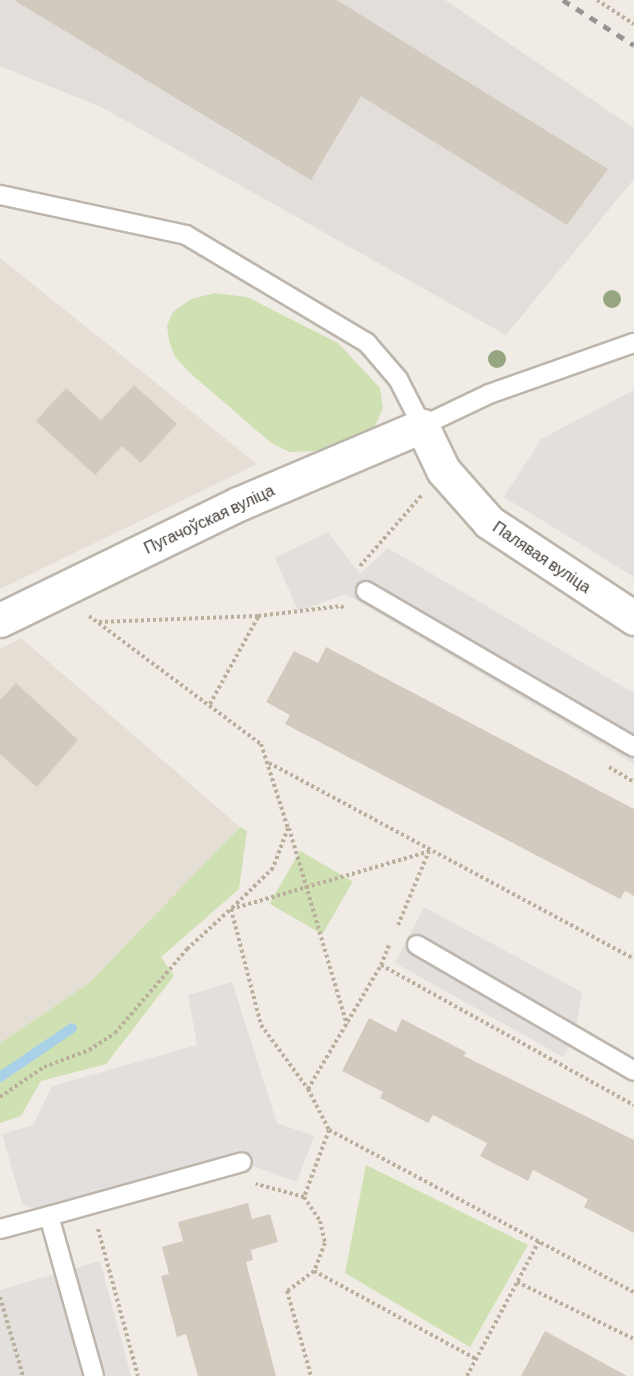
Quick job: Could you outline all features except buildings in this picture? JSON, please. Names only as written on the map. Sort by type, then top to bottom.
[{"type":"street","name":"Пугачоўская вуліца","points":[[0,620],[238,504],[422,426]]},
{"type":"street","name":"Палявая вуліца","points":[[422,426],[443,470],[489,522],[634,618]]},
{"type":"lane","points":[[0,195],[186,235],[367,343],[398,379],[422,426],[489,394],[634,343]]},
{"type":"lane","points":[[366,591],[634,747]]},
{"type":"lane","points":[[417,945],[634,1071]]},
{"type":"lane","points":[[0,1229],[242,1162]]},
{"type":"lane","points":[[49,1216],[93,1376]]},
{"type":"path","points":[[597,0],[634,24]]},
{"type":"path","points":[[365,556],[425,492]]},
{"type":"path","points":[[56,593],[210,704],[261,744],[347,1025]]},
{"type":"path","points":[[98,622],[258,616],[341,606],[351,612]]},
{"type":"path","points":[[210,704],[258,616]]},
{"type":"path","points":[[268,762],[634,959]]},
{"type":"path","points":[[604,764],[634,782]]},
{"type":"path","points":[[0,1097],[44,1066],[88,1050],[115,1033],[188,949],[273,868],[288,828]]},
{"type":"path","points":[[231,909],[305,885],[430,851]]},
{"type":"path","points":[[308,1089],[381,964],[430,851]]},
{"type":"path","points":[[231,909],[261,1025],[308,1089],[329,1130],[634,1292]]},
{"type":"path","points":[[381,964],[634,1105]]},
{"type":"path","points":[[304,1197],[329,1130]]},
{"type":"path","points":[[246,1187],[257,1184],[304,1197],[320,1221],[325,1243],[314,1271],[287,1291],[311,1376]]},
{"type":"path","points":[[56,1239],[109,1225]]},
{"type":"path","points":[[98,1228],[138,1376]]},
{"type":"path","points":[[467,1376],[539,1241]]},
{"type":"path","points":[[314,1271],[476,1359]]},
{"type":"path","points":[[517,1282],[634,1339]]},
{"type":"path","points":[[0,1297],[23,1376]]},
{"type":"shaded area","points":[[0,0],[445,0],[634,128],[634,179],[506,335],[103,108],[0,66]]},
{"type":"shaded area","points":[[0,258],[257,464],[0,589]]},
{"type":"shaded area","points":[[634,390],[634,577],[504,497],[541,439]]},
{"type":"shaded area","points":[[328,532],[360,574],[388,548],[634,693],[634,764],[346,594],[298,611],[275,558]]},
{"type":"shaded area","points":[[21,638],[240,827],[88,984],[0,1043],[0,649]]},
{"type":"shaded area","points":[[424,907],[582,992],[575,1038],[563,1057],[395,963]]},
{"type":"shaded area","points":[[232,982],[277,1123],[314,1136],[297,1182],[242,1162],[49,1216],[22,1204],[2,1134],[33,1125],[52,1086],[197,1045],[188,995]]},
{"type":"shaded area","points":[[100,1261],[131,1376],[0,1376],[0,1290]]},
{"type":"green space","points":[[215,293],[247,297],[338,343],[380,388],[383,408],[375,426],[353,439],[315,451],[289,452],[270,442],[189,372],[175,357],[169,341],[167,326],[173,312],[191,299]]},
{"type":"green space","points":[[240,827],[247,831],[239,889],[161,957],[174,976],[106,1064],[41,1081],[21,1116],[0,1123],[0,1043],[88,984]]},
{"type":"green space","points":[[300,851],[353,882],[322,934],[270,904]]},
{"type":"green space","points":[[366,1165],[528,1245],[470,1347],[345,1273]]},
{"type":"waterway","points":[[0,1077],[72,1028]]},
{"type":"railway","points":[[563,0],[634,45]]}]
